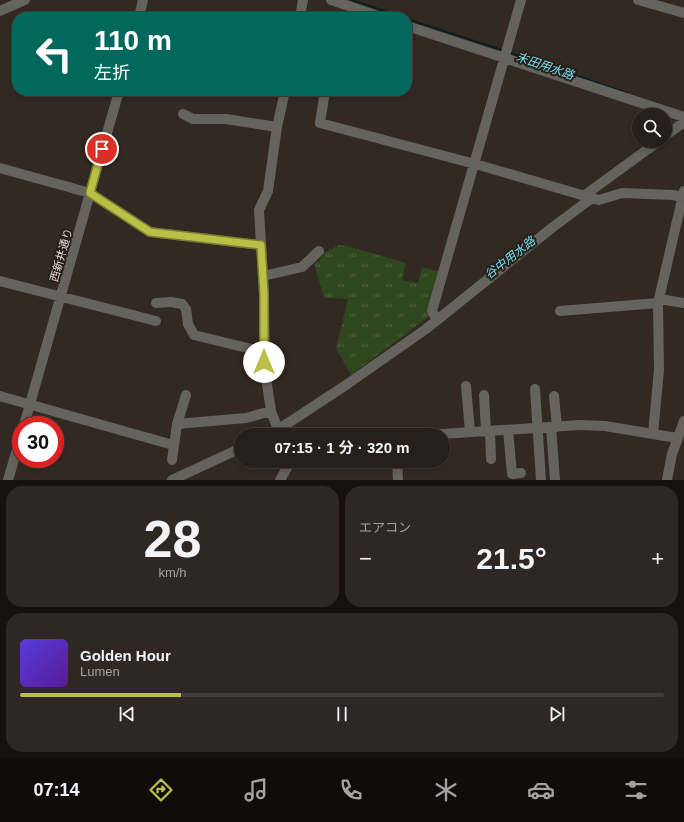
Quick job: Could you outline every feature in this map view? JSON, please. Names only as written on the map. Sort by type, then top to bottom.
[{"type":"street","points":[[0,10],[25,0]]},
{"type":"street","points":[[140,12],[143,0]]},
{"type":"street","points":[[301,12],[303,0]]},
{"type":"street","points":[[331,0],[366,12]]},
{"type":"street","points":[[437,320],[432,311],[521,0]]},
{"type":"street","points":[[638,0],[684,13]]},
{"type":"street","points":[[412,28],[684,117]]},
{"type":"street","name":"西新井通り","points":[[27,416],[117,96]]},
{"type":"street","points":[[275,428],[265,371],[263,276],[259,210],[268,191],[277,127],[284,96]]},
{"type":"street","points":[[324,96],[320,123],[475,164],[599,200],[622,193],[683,194],[658,301],[659,370],[653,434]]},
{"type":"street","points":[[183,114],[193,119],[226,119],[277,127]]},
{"type":"street","points":[[672,131],[684,122]]},
{"type":"street","points":[[284,428],[437,320],[650,148]]},
{"type":"street","points":[[0,168],[90,193],[150,232],[261,245]]},
{"type":"street","points":[[263,276],[302,266],[319,251]]},
{"type":"street","points":[[0,281],[61,298],[156,321]]},
{"type":"street","points":[[560,311],[658,301],[684,303]]},
{"type":"street","points":[[156,303],[171,302],[182,304],[186,309],[188,324],[194,335],[264,352]]},
{"type":"street","points":[[466,386],[470,432]]},
{"type":"street","points":[[535,390],[541,480]]},
{"type":"street","points":[[172,460],[177,424],[186,395]]},
{"type":"street","points":[[484,395],[491,459]]},
{"type":"street","points":[[0,396],[173,445]]},
{"type":"street","points":[[554,396],[555,480]]},
{"type":"street","points":[[177,424],[246,418],[271,411]]},
{"type":"street","points":[[667,480],[677,438],[684,421]]},
{"type":"street","points":[[450,433],[554,427],[605,426],[677,438]]},
{"type":"street","points":[[508,430],[512,474],[521,473]]},
{"type":"street","points":[[172,480],[234,451]]},
{"type":"street","points":[[8,480],[12,466]]},
{"type":"street","points":[[280,480],[287,468]]},
{"type":"street","points":[[397,468],[398,480]]},
{"type":"green space","points":[[339,245],[406,263],[402,280],[418,283],[422,267],[439,272],[427,318],[351,375],[336,348],[348,299],[324,298],[314,263],[320,260],[324,253]]},
{"type":"waterway","name":"末田用水路","points":[[352,0],[387,12]]},
{"type":"waterway","name":"末田用水路","points":[[412,21],[502,50]]},
{"type":"waterway","name":"末田用水路","points":[[508,52],[627,93]]},
{"type":"route","points":[[102,149],[90,193],[150,232],[261,245],[264,294],[264,362]]},
{"type":"water label","name":"谷中用水路","points":[[510,258]]}]
